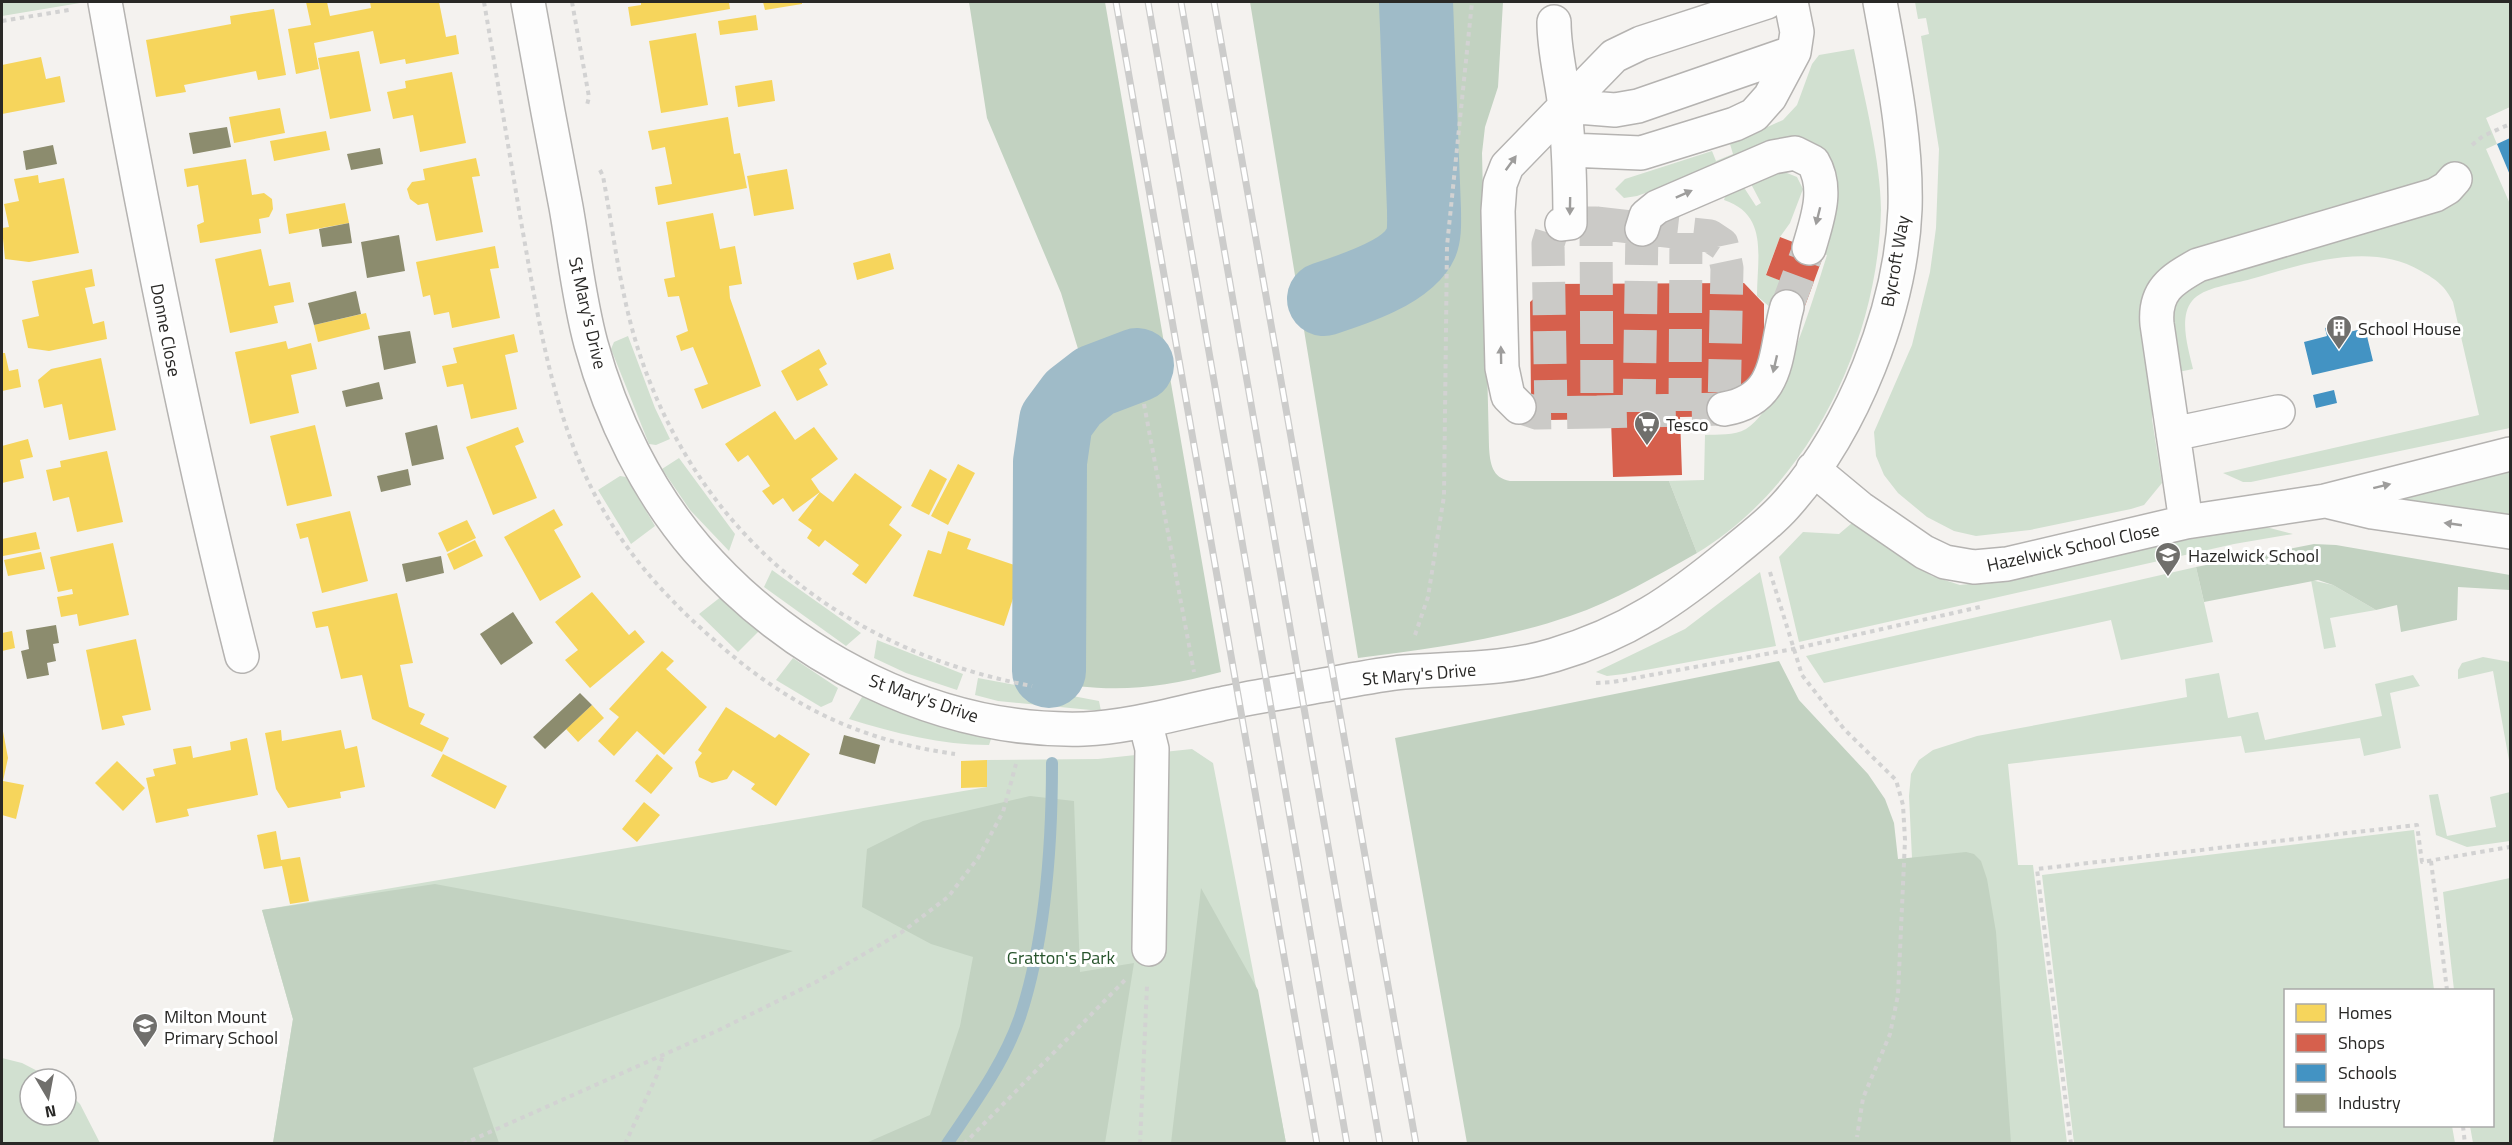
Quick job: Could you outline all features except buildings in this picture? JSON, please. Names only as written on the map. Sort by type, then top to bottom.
[{"type":"street","name":"St Mary's Drive","points":[[528,2],[591,343],[614,412],[649,484],[695,547],[755,609],[813,651],[878,685],[962,715],[1020,725],[1087,729],[1145,721],[1223,703],[1395,673],[1488,668],[1551,656],[1607,636],[1662,607],[1688,589],[1787,504],[1813,469]]},
{"type":"street","points":[[1519,407],[1508,396],[1502,368],[1498,195],[1502,175],[1511,160],[1604,64],[1631,46],[1767,2]]},
{"type":"street","points":[[1569,150],[1641,153],[1746,120],[1770,97],[1794,52],[1797,32],[1791,2]]},
{"type":"street","name":"Bycroft Way","points":[[1813,469],[1845,417],[1867,370],[1886,313],[1901,247],[1905,216],[1904,175],[1897,104],[1881,2]]},
{"type":"street","name":"Donne Close","points":[[105,3],[140,201],[175,376],[242,656]]},
{"type":"street","points":[[1554,22],[1555,51],[1565,106],[1569,150],[1570,223],[1562,224]]},
{"type":"street","points":[[1565,106],[1604,110],[1638,106],[1794,52]]},
{"type":"street","points":[[1642,229],[1650,212],[1681,195],[1773,157],[1795,153],[1813,162],[1820,181],[1820,209],[1809,248]]},
{"type":"street","points":[[2186,522],[2156,308],[2158,299],[2172,282],[2198,265],[2222,255],[2436,195],[2455,179]]},
{"type":"street","points":[[1724,409],[1752,399],[1768,383],[1775,363],[1786,307]]},
{"type":"street","points":[[2172,434],[2278,412]]},
{"type":"street","name":"Hazelwick School Close","points":[[1813,469],[1898,535],[1936,558],[1964,567],[2007,564],[2186,522],[2325,501],[2511,454]]},
{"type":"street","points":[[2325,501],[2372,512],[2511,532]]},
{"type":"street","points":[[1145,721],[1152,749],[1149,949]]},
{"type":"path","points":[[484,2],[538,322],[559,408],[574,452],[611,524],[648,574],[692,621],[756,676],[832,722],[915,748],[958,755]]},
{"type":"path","points":[[572,2],[589,97],[587,107]]},
{"type":"path","points":[[1413,644],[1417,625],[1428,597],[1444,495],[1446,255],[1472,2]]},
{"type":"path","points":[[2,21],[105,3]]},
{"type":"path","points":[[597,166],[603,176],[630,319],[641,357],[663,415],[683,453],[709,492],[757,549],[817,600],[889,641],[966,670],[1041,687]]},
{"type":"path","points":[[1144,404],[1196,679]]},
{"type":"path","points":[[1752,536],[1773,578],[1792,649],[1802,675],[1825,708],[1896,780],[1903,805],[1905,840],[1898,995],[1890,1034],[1863,1098],[1857,1137]]},
{"type":"path","points":[[1586,682],[1613,682],[1792,649],[1987,606]]},
{"type":"path","points":[[463,1143],[503,1128],[719,1030],[816,982],[902,932],[948,897],[978,858],[1003,812],[1018,755]]},
{"type":"path","points":[[2071,1143],[2037,869],[2417,825],[2422,862],[2511,846]]},
{"type":"path","points":[[2431,861],[2447,989]]},
{"type":"path","points":[[964,1143],[1120,987],[1149,949]]},
{"type":"path","points":[[1140,1143],[1149,949]]},
{"type":"path","points":[[625,1143],[657,1075],[663,1054]]},
{"type":"path","points":[[2463,1127],[2465,1143]]},
{"type":"green space","points":[[2,2],[79,2],[80,3],[2,16]]},
{"type":"green space","points":[[969,2],[1105,2],[1221,672],[1172,683],[1129,688],[1085,687],[1035,680],[1036,463],[1037,441],[1046,413],[1041,387],[1082,362],[1061,293],[987,118]]},
{"type":"green space","points":[[1250,2],[1503,2],[1498,87],[1485,127],[1482,153],[1491,464],[1499,477],[1510,481],[1669,481],[1697,553],[1635,588],[1570,616],[1465,643],[1358,658]]},
{"type":"green space","points":[[1915,2],[2510,2],[2510,107],[2486,118],[2497,144],[2486,149],[2510,204],[2510,428],[2251,482],[2243,482],[2223,473],[2479,415],[2453,302],[2444,288],[2427,274],[2401,262],[2380,257],[2337,258],[2219,287],[2203,292],[2192,301],[2188,308],[2185,325],[2193,369],[2154,377],[2152,419],[2162,483],[2144,505],[2030,530],[1976,536],[1954,531],[1927,517],[1898,493],[1884,475],[1876,456],[1874,432],[1912,345],[1930,272],[1936,228],[1939,149],[1921,36],[1929,34],[1926,18],[1918,19]]},
{"type":"green space","points":[[1854,49],[1871,129],[1881,210],[1877,259],[1867,309],[1852,357],[1831,404],[1805,448],[1773,489],[1738,524],[1697,553],[1669,481],[1704,480],[1705,435],[1731,434],[1746,429],[1759,417],[1772,398],[1795,349],[1827,255],[1816,251],[1830,206],[1781,145],[1637,196],[1624,198],[1615,189],[1625,179],[1712,151],[1716,161],[1733,154],[1730,144],[1783,120],[1797,105],[1812,64],[1819,55]]},
{"type":"green space","points":[[1782,171],[1797,177],[1803,189],[1790,223],[1780,237],[1766,274],[1781,281],[1771,308],[1757,296],[1758,252],[1754,227],[1748,216],[1738,207],[1724,200],[1726,194],[1743,186],[1756,206],[1761,203],[1750,182]]},
{"type":"green space","points":[[628,336],[655,408],[670,439],[656,445],[649,444],[611,349],[614,342]]},
{"type":"green space","points":[[679,458],[735,534],[729,551],[690,510],[662,469]]},
{"type":"green space","points":[[2510,468],[2510,524],[2400,503],[2394,495]]},
{"type":"green space","points":[[620,476],[626,477],[655,526],[631,544],[598,490]]},
{"type":"green space","points":[[1852,523],[1932,576],[1960,585],[1995,581],[2227,528],[2262,526],[2293,534],[2234,544],[1799,642],[1779,557],[1803,532],[1839,534]]},
{"type":"green space","points":[[2314,544],[2336,545],[2510,575],[2510,590],[2458,587],[2457,620],[2401,632],[2397,605],[2376,610],[2333,585],[2318,580],[2204,602],[2196,567]]},
{"type":"green space","points":[[2196,567],[2213,642],[2121,660],[2111,620],[1824,683],[1806,656]]},
{"type":"green space","points":[[772,570],[861,633],[846,646],[764,587]]},
{"type":"green space","points":[[1760,572],[1776,646],[1624,674],[1607,676],[1596,672],[1685,629]]},
{"type":"green space","points":[[2311,580],[2333,585],[2376,610],[2330,618],[2336,647],[2324,649]]},
{"type":"green space","points":[[722,596],[759,631],[738,652],[699,614]]},
{"type":"green space","points":[[877,640],[963,674],[957,690],[906,673],[874,658]]},
{"type":"green space","points":[[2483,657],[2510,662],[2510,766],[2493,671],[2458,679],[2458,670],[2462,663]]},
{"type":"green space","points":[[793,658],[838,688],[832,702],[821,707],[776,680]]},
{"type":"green space","points":[[1779,661],[1799,700],[1868,774],[1885,799],[1894,823],[1898,859],[1966,852],[1974,854],[1981,861],[1987,879],[1996,932],[2011,1143],[1467,1143],[1395,738]]},
{"type":"green space","points":[[2219,673],[2228,718],[2258,712],[2265,740],[2382,716],[2375,684],[2413,675],[2420,686],[2390,693],[2401,748],[2364,756],[2360,738],[2245,753],[2241,736],[2008,764],[2018,865],[2033,865],[2067,1143],[1936,1143],[1892,860],[1912,858],[1909,796],[1911,774],[1919,760],[1933,750],[1977,736],[2187,697],[2185,679]]},
{"type":"green space","points":[[978,678],[1099,701],[1101,711],[998,701],[975,695]]},
{"type":"green space","points":[[868,695],[992,736],[989,745],[953,743],[918,737],[849,719],[862,697]]},
{"type":"green space","name":"Gratton's Park","points":[[1192,749],[1213,763],[1286,1143],[273,1143],[293,1019],[262,910],[987,787],[987,760],[1098,759]]},
{"type":"green space","points":[[2510,792],[2510,841],[2467,847],[2436,835],[2429,795],[2438,794],[2447,836],[2496,827],[2490,797]]},
{"type":"green space","points":[[1030,796],[1074,801],[1080,972],[1134,963],[1105,1143],[866,1143],[930,1115],[960,1026],[973,957],[931,944],[862,907],[867,849],[923,821]]},
{"type":"green space","points":[[2414,830],[2434,989],[2284,989],[2284,1127],[2452,1127],[2455,1143],[2074,1143],[2042,875]]},
{"type":"green space","points":[[2510,878],[2510,1143],[2473,1143],[2470,1127],[2494,1127],[2494,989],[2454,989],[2443,892]]},
{"type":"green space","points":[[435,884],[793,951],[473,1068],[499,1143],[273,1143],[293,1019],[262,910]]},
{"type":"green space","points":[[1201,888],[1258,990],[1286,1143],[1171,1143]]},
{"type":"green space","points":[[2,1058],[30,1067],[18,1067],[18,1127],[78,1127],[78,1102],[100,1143],[2,1143]]},
{"type":"waterway","points":[[1324,299],[1364,285],[1392,271],[1404,263],[1421,243],[1424,210],[1416,2]]},
{"type":"waterway","points":[[1049,671],[1050,462],[1056,421],[1073,398],[1095,381],[1137,365]]},
{"type":"waterway","points":[[947,1144],[988,1083],[1006,1051],[1029,987],[1046,892],[1051,827],[1052,763]]},
{"type":"tunnel","points":[[1519,407],[1537,413],[1597,412],[1596,223],[1575,223]]},
{"type":"tunnel","points":[[1596,223],[1710,236],[1722,244],[1727,268],[1724,409],[1597,412]]},
{"type":"tunnel","points":[[1551,413],[1548,244],[1552,231],[1562,224]]},
{"type":"tunnel","points":[[1639,412],[1642,229]]},
{"type":"tunnel","points":[[1685,411],[1686,233]]},
{"type":"tunnel","points":[[1787,307],[1809,248]]},
{"type":"railway","points":[[1116,2],[1317,1144]]},
{"type":"railway","points":[[1148,2],[1347,1144]]},
{"type":"railway","points":[[1181,2],[1380,1144]]},
{"type":"railway","points":[[1214,2],[1416,1144]]},
{"type":"place","name":"School House","points":[[2339,351]]},
{"type":"place","name":"Tesco","points":[[1647,447]]},
{"type":"place","name":"Hazelwick School","points":[[2168,578]]},
{"type":"place","name":"Milton Mount Primary School","points":[[145,1049]]}]
